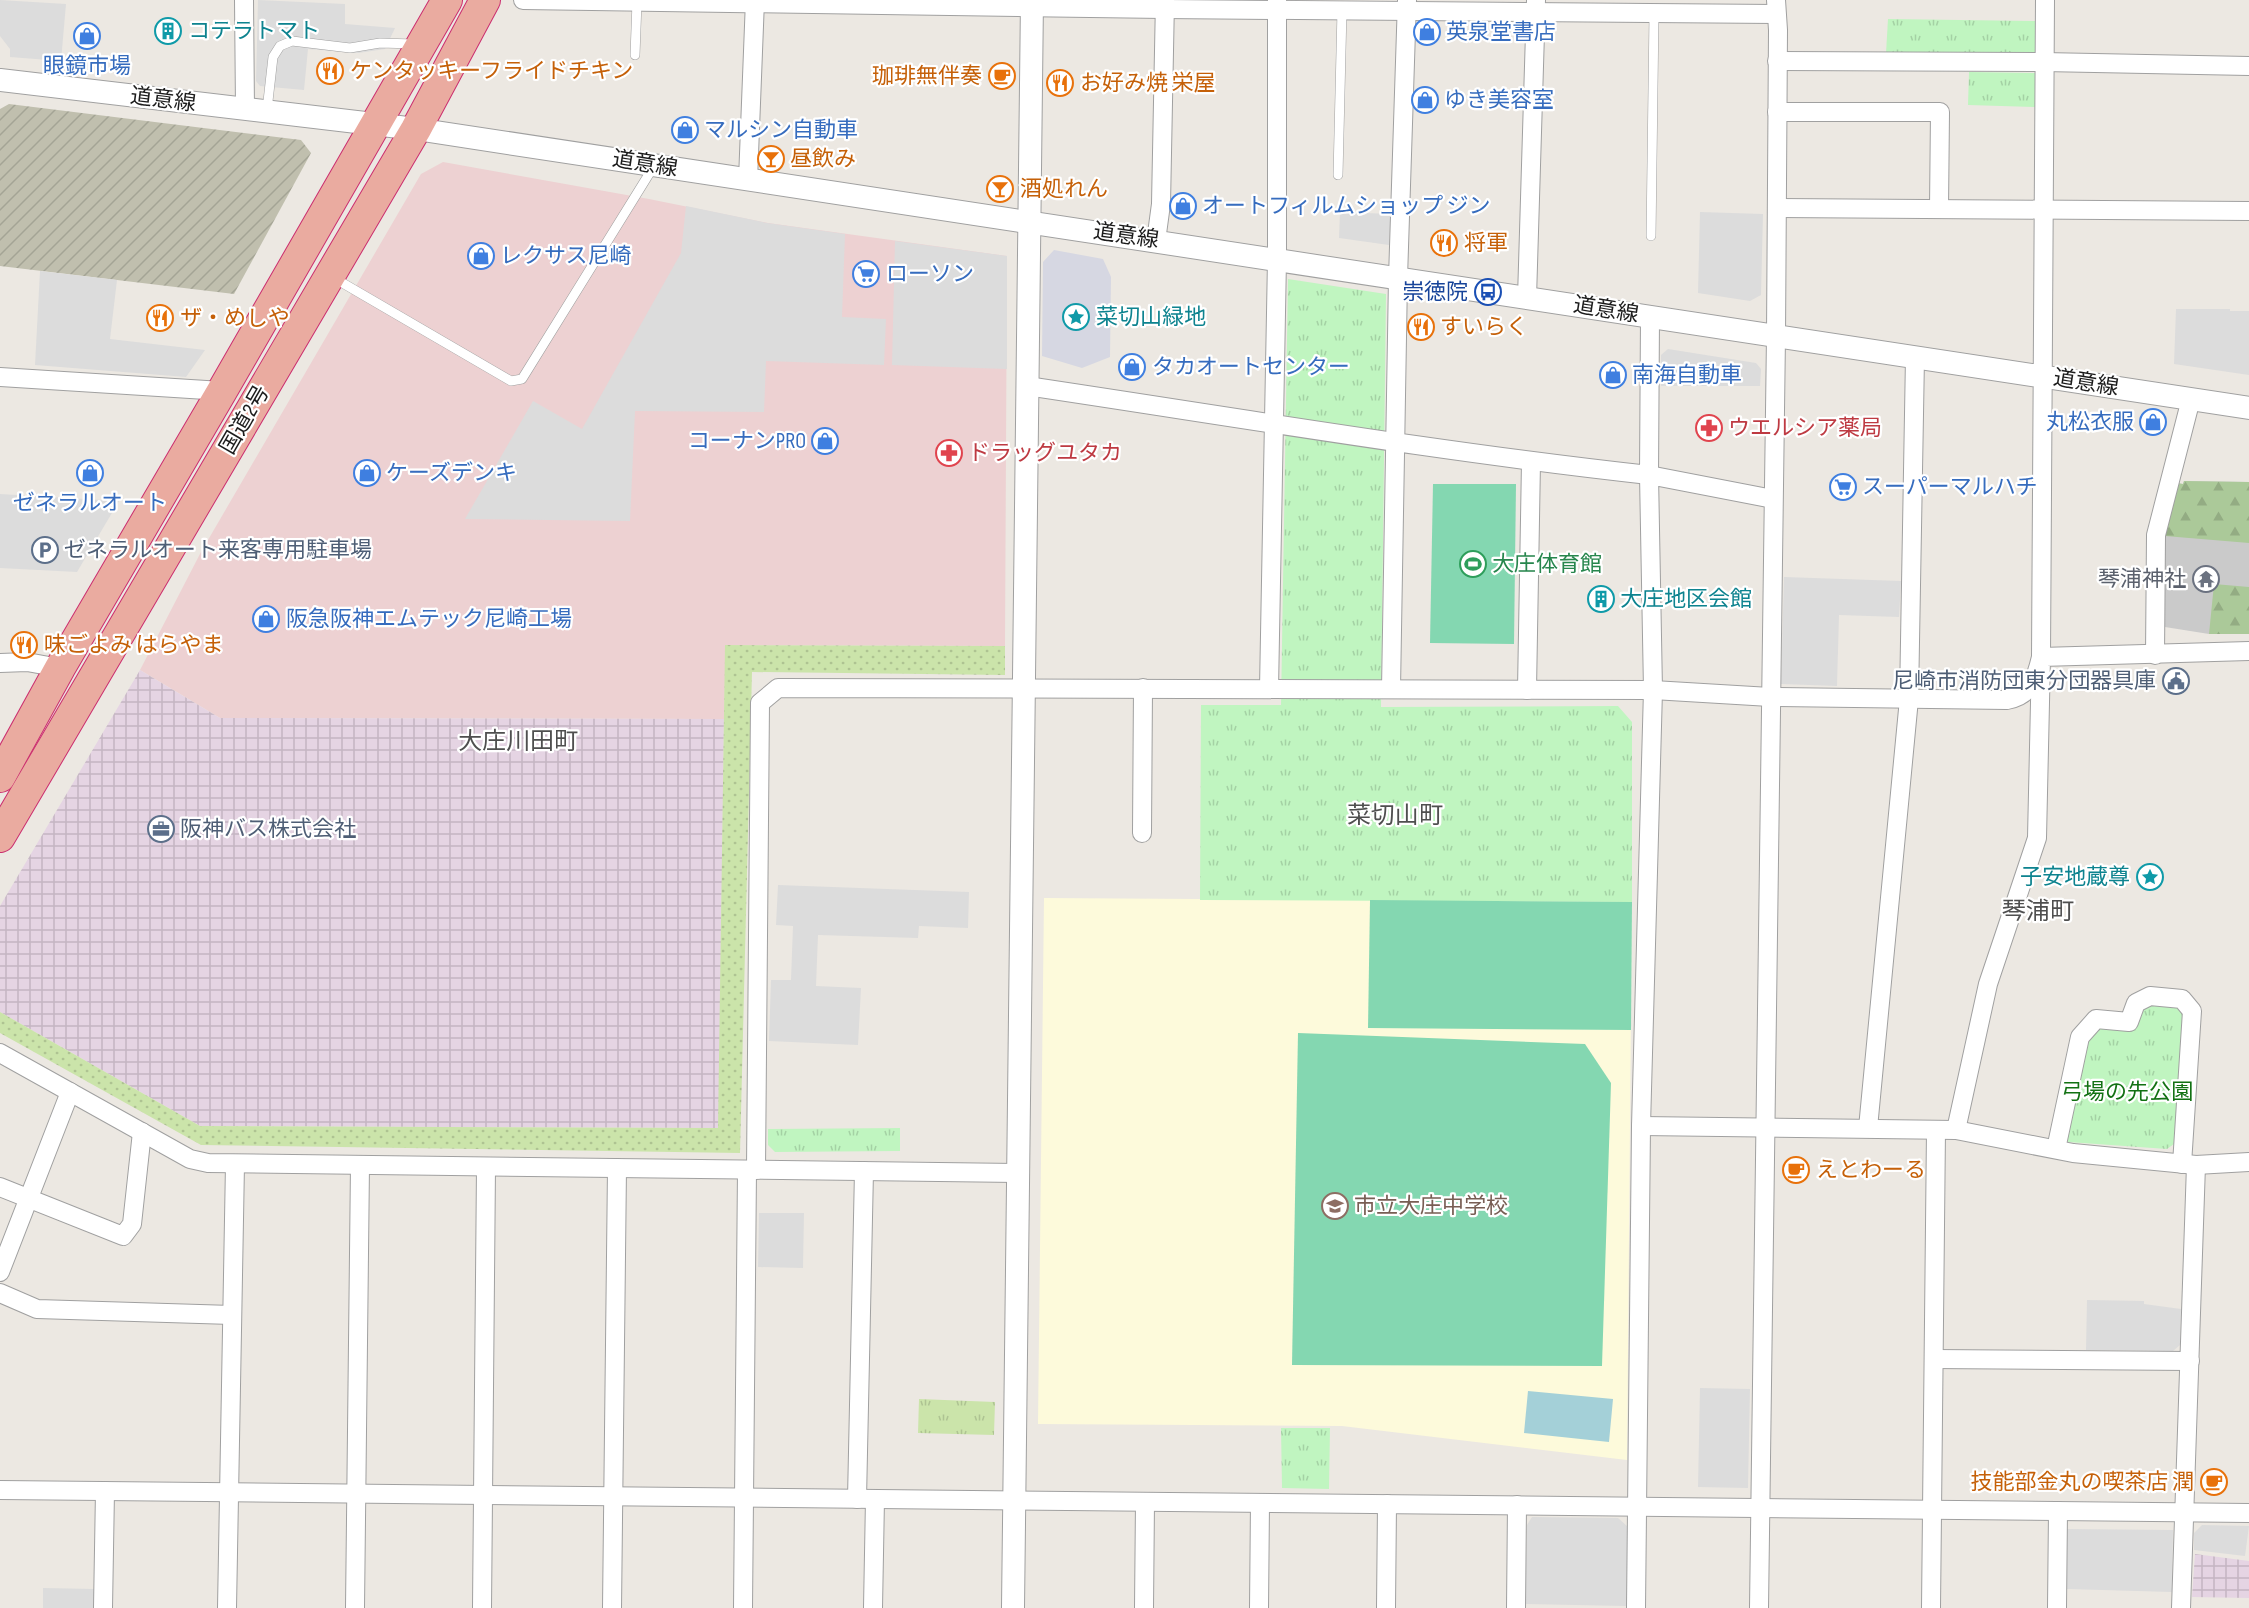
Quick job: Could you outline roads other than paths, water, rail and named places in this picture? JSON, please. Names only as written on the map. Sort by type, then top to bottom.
[{"type":"highway","name":"国道2号","points":[[0,777],[60,668],[447,0]]},
{"type":"highway","name":"国道2号","points":[[0,837],[416,129],[485,0]]},
{"type":"street","points":[[244,0],[256,111]]},
{"type":"street","points":[[523,0],[1277,4],[1342,10],[1407,6],[1776,7],[1778,61],[1776,336],[1759,1608]]},
{"type":"street","points":[[1956,1130],[1988,984],[2037,838],[2042,657],[2044,0]]},
{"type":"street","points":[[748,180],[755,2]]},
{"type":"street","points":[[1013,1608],[1032,3]]},
{"type":"street","points":[[1156,241],[1161,204],[1164,4]]},
{"type":"street","points":[[1269,689],[1277,259],[1277,4]]},
{"type":"street","points":[[1391,689],[1398,278],[1407,6]]},
{"type":"street","points":[[1527,298],[1536,6]]},
{"type":"street","points":[[1778,61],[2043,62],[2249,66]]},
{"type":"street","name":"道意線","points":[[0,80],[416,129],[2249,408]]},
{"type":"street","points":[[1777,112],[1940,112],[1939,208]]},
{"type":"street","points":[[1777,208],[2249,211]]},
{"type":"street","points":[[1636,1608],[1641,1126],[1653,690],[1649,476],[1650,317]]},
{"type":"street","points":[[1868,1128],[1909,699],[1915,357]]},
{"type":"street","points":[[0,377],[222,391]]},
{"type":"street","points":[[1027,386],[1396,444],[1649,476],[1773,500]]},
{"type":"street","points":[[2155,655],[2156,535],[2191,399]]},
{"type":"street","points":[[1527,690],[1532,462]]},
{"type":"street","points":[[2042,657],[2249,651]]},
{"type":"street","points":[[742,1608],[760,703],[778,688],[1653,690],[1770,697],[2007,700],[2018,698],[2031,687],[2042,657]]},
{"type":"street","points":[[0,663],[27,662],[60,668]]},
{"type":"street","points":[[1142,833],[1143,688]]},
{"type":"street","points":[[2056,1149],[2080,1037],[2096,1019],[2129,1022],[2136,1003],[2150,996],[2182,999],[2192,1011],[2189,1164],[2190,1361],[2181,1608]]},
{"type":"street","points":[[0,1053],[190,1159],[208,1163],[1017,1173]]},
{"type":"street","points":[[0,1272],[70,1092]]},
{"type":"street","points":[[1641,1126],[1956,1130],[2056,1149],[2189,1164],[2249,1162]]},
{"type":"street","points":[[1931,1608],[1936,1130]]},
{"type":"street","points":[[0,1187],[123,1236],[132,1224],[142,1132]]},
{"type":"street","points":[[227,1608],[235,1164]]},
{"type":"street","points":[[355,1608],[360,1165]]},
{"type":"street","points":[[482,1608],[485,1495],[486,1167]]},
{"type":"street","points":[[612,1608],[617,1168]]},
{"type":"street","points":[[864,1171],[866,1499],[873,1608]]},
{"type":"street","points":[[0,1293],[37,1309],[232,1315]]},
{"type":"street","points":[[1934,1359],[2190,1361]]},
{"type":"street","points":[[0,1490],[2249,1513]]},
{"type":"street","points":[[103,1608],[105,1491]]},
{"type":"street","points":[[1144,1608],[1145,1502]]},
{"type":"street","points":[[1259,1608],[1260,1503]]},
{"type":"street","points":[[1386,1608],[1387,1504]]},
{"type":"street","points":[[1515,1608],[1517,1505]]},
{"type":"street","points":[[2056,1608],[2058,1511]]},
{"type":"lane","points":[[635,55],[643,1]]},
{"type":"lane","points":[[1651,236],[1654,7]]},
{"type":"lane","points":[[1338,175],[1342,10]]},
{"type":"lane","points":[[256,111],[273,57],[280,46],[292,41],[350,48],[380,43],[422,45]]},
{"type":"lane","points":[[330,275],[511,381],[522,379],[654,165]]},
{"type":"water","points":[[1528,1391],[1613,1399],[1609,1442],[1524,1433]]},
{"type":"place","name":"コテラトマト","points":[[168,31]]},
{"type":"place","name":"英泉堂書店","points":[[1427,32]]},
{"type":"place","name":"眼鏡市場","points":[[87,36]]},
{"type":"place","name":"ケンタッキーフライドチキン","points":[[330,71]]},
{"type":"place","name":"珈琲無伴奏","points":[[1002,76]]},
{"type":"place","name":"お好み焼 栄屋","points":[[1060,83]]},
{"type":"place","name":"ゆき美容室","points":[[1425,100]]},
{"type":"place","name":"マルシン自動車","points":[[685,130]]},
{"type":"place","name":"昼飲み","points":[[771,159]]},
{"type":"place","name":"酒処れん","points":[[1000,189]]},
{"type":"place","name":"オートフィルムショップ ジン","points":[[1183,206]]},
{"type":"place","name":"将軍","points":[[1444,243]]},
{"type":"place","name":"レクサス尼崎","points":[[481,256]]},
{"type":"place","name":"ローソン","points":[[866,274]]},
{"type":"place","name":"崇徳院","points":[[1488,292]]},
{"type":"place","name":"菜切山緑地","points":[[1076,317]]},
{"type":"place","name":"ザ・めしや","points":[[160,318]]},
{"type":"place","name":"すいらく","points":[[1421,327]]},
{"type":"place","name":"タカオートセンター","points":[[1132,367]]},
{"type":"place","name":"南海自動車","points":[[1613,375]]},
{"type":"place","name":"丸松衣服","points":[[2153,422]]},
{"type":"place","name":"ウエルシア薬局","points":[[1709,428]]},
{"type":"place","name":"コーナンPRO","points":[[825,441]]},
{"type":"place","name":"ドラッグユタカ","points":[[949,453]]},
{"type":"place","name":"ゼネラルオート","points":[[90,473]]},
{"type":"place","name":"ケーズデンキ","points":[[367,473]]},
{"type":"place","name":"スーパーマルハチ","points":[[1843,487]]},
{"type":"place","name":"ゼネラルオート来客専用駐車場","points":[[45,550]]},
{"type":"place","name":"大庄体育館","points":[[1473,564]]},
{"type":"place","name":"琴浦神社","points":[[2206,579]]},
{"type":"place","name":"大庄地区会館","points":[[1601,599]]},
{"type":"place","name":"阪急阪神エムテック尼崎工場","points":[[266,619]]},
{"type":"place","name":"味ごよみ はらやま","points":[[24,645]]},
{"type":"place","name":"尼崎市消防団東分団器具庫","points":[[2176,681]]},
{"type":"place","name":"阪神バス株式会社","points":[[161,829]]},
{"type":"place","name":"子安地蔵尊","points":[[2150,877]]},
{"type":"place","name":"えとわーる","points":[[1796,1170]]},
{"type":"place","name":"市立大庄中学校","points":[[1335,1206]]},
{"type":"place","name":"技能部金丸の喫茶店 潤","points":[[2214,1482]]},
{"type":"district","name":"大庄川田町","points":[[518,741]]},
{"type":"district","name":"菜切山町","points":[[1395,815]]},
{"type":"district","name":"琴浦町","points":[[2038,911]]},
{"type":"park label","name":"弓場の先公園","points":[[2127,1092]]}]
